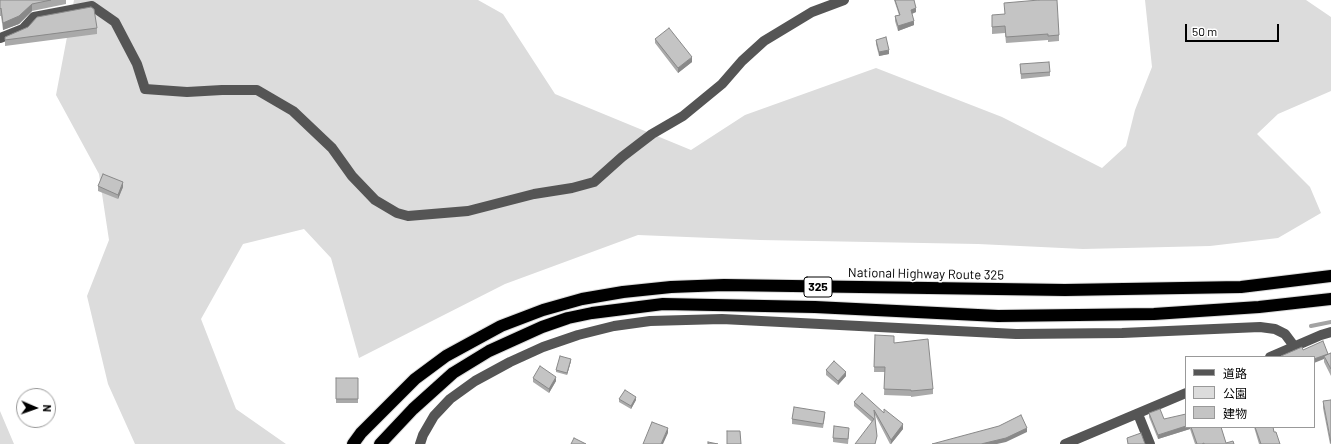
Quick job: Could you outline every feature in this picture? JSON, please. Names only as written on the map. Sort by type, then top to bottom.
[{"type":"highway","name":"National Highway Route 325","points":[[353,444],[361,433],[415,379],[446,356],[501,326],[543,310],[582,299],[671,286],[724,285],[1080,290],[1241,287],[1331,276]]},
{"type":"highway","name":"325","points":[[380,444],[413,409],[453,373],[489,351],[542,327],[568,318],[592,313],[663,304],[815,307],[998,316],[1086,315],[1169,313],[1331,299]]},
{"type":"street","points":[[0,38],[23,30],[34,17],[92,6],[115,22],[136,64],[145,89],[187,92],[257,90],[293,111],[332,148],[352,176],[375,200],[397,213],[408,216],[468,210],[534,194],[572,188],[594,182],[622,157],[652,134],[683,116],[722,84],[742,61],[764,41],[812,12],[844,0]]},
{"type":"street","points":[[420,444],[423,435],[434,416],[450,399],[475,381],[510,362],[543,347],[578,335],[614,326],[650,322],[722,319],[1016,334],[1122,333],[1260,327],[1275,329],[1284,334],[1294,346]]},
{"type":"street","points":[[1272,356],[1320,335],[1331,332]]},
{"type":"street","points":[[1065,444],[1185,393]]},
{"type":"street","points":[[1138,414],[1150,444]]},
{"type":"green space","points":[[74,0],[478,0],[503,14],[555,94],[691,150],[745,115],[876,68],[1002,117],[1102,168],[1126,146],[1135,110],[1152,67],[1145,0],[1306,0],[1331,17],[1331,91],[1278,114],[1257,134],[1310,187],[1321,213],[1278,238],[1210,246],[1083,249],[978,244],[760,240],[638,235],[505,284],[359,358],[331,258],[304,229],[243,244],[201,319],[236,409],[286,444],[135,444],[108,384],[87,296],[109,240],[99,174],[56,95]]},
{"type":"green space","points":[[0,411],[14,444],[0,444]]},
{"type":"building","points":[[0,0],[51,0],[32,4],[19,16],[3,23]]},
{"type":"building","points":[[895,0],[914,0],[916,8],[911,10],[914,21],[898,26],[895,16],[900,15]]},
{"type":"building","points":[[1057,0],[1059,35],[1048,36],[1048,34],[1006,37],[1005,26],[992,27],[992,15],[1005,14],[1004,3]]},
{"type":"building","points":[[91,7],[94,9],[97,28],[5,40],[5,37],[28,27],[37,17]]},
{"type":"building","points":[[669,28],[692,57],[678,68],[655,39]]},
{"type":"building","points":[[886,37],[889,50],[879,52],[876,40]]},
{"type":"building","points":[[1049,62],[1050,72],[1021,74],[1020,64]]},
{"type":"building","points":[[103,174],[123,182],[118,195],[98,186]]},
{"type":"building","points":[[875,335],[894,336],[894,343],[928,339],[933,389],[911,391],[884,389],[885,367],[874,367]]},
{"type":"building","points":[[1323,341],[1328,354],[1315,359],[1315,356],[1281,356],[1302,347],[1303,350]]},
{"type":"building","points":[[1331,353],[1331,369],[1324,356]]},
{"type":"building","points":[[560,356],[571,359],[567,373],[556,370]]},
{"type":"building","points":[[834,361],[846,372],[838,381],[826,370]]},
{"type":"building","points":[[540,366],[556,377],[549,389],[533,378]]},
{"type":"building","points":[[336,378],[358,378],[358,399],[336,399]]},
{"type":"building","points":[[625,390],[636,397],[631,406],[619,399]]},
{"type":"building","points":[[862,393],[884,413],[884,409],[903,424],[891,440],[874,410],[877,436],[875,444],[855,444],[874,419],[854,402]]},
{"type":"building","points":[[1331,400],[1331,443],[1323,401]]},
{"type":"building","points":[[794,407],[825,412],[823,424],[792,419]]},
{"type":"building","points":[[1160,409],[1164,419],[1185,414],[1185,426],[1158,435],[1149,413]]},
{"type":"building","points":[[1021,415],[1027,428],[1006,438],[981,444],[932,444],[999,426]]},
{"type":"building","points":[[652,422],[668,428],[661,444],[643,444]]},
{"type":"building","points":[[834,426],[849,428],[848,439],[833,438]]},
{"type":"building","points":[[1191,428],[1221,428],[1226,443],[1233,441],[1234,444],[1204,443],[1197,444]]},
{"type":"building","points":[[1255,428],[1273,428],[1280,444],[1261,444]]},
{"type":"building","points":[[727,431],[740,431],[741,444],[727,444]]},
{"type":"building","points":[[1141,433],[1145,444],[1128,444],[1127,438]]},
{"type":"building","points":[[574,438],[586,444],[571,444]]},
{"type":"waterway","points":[[1311,326],[1331,322]]}]
